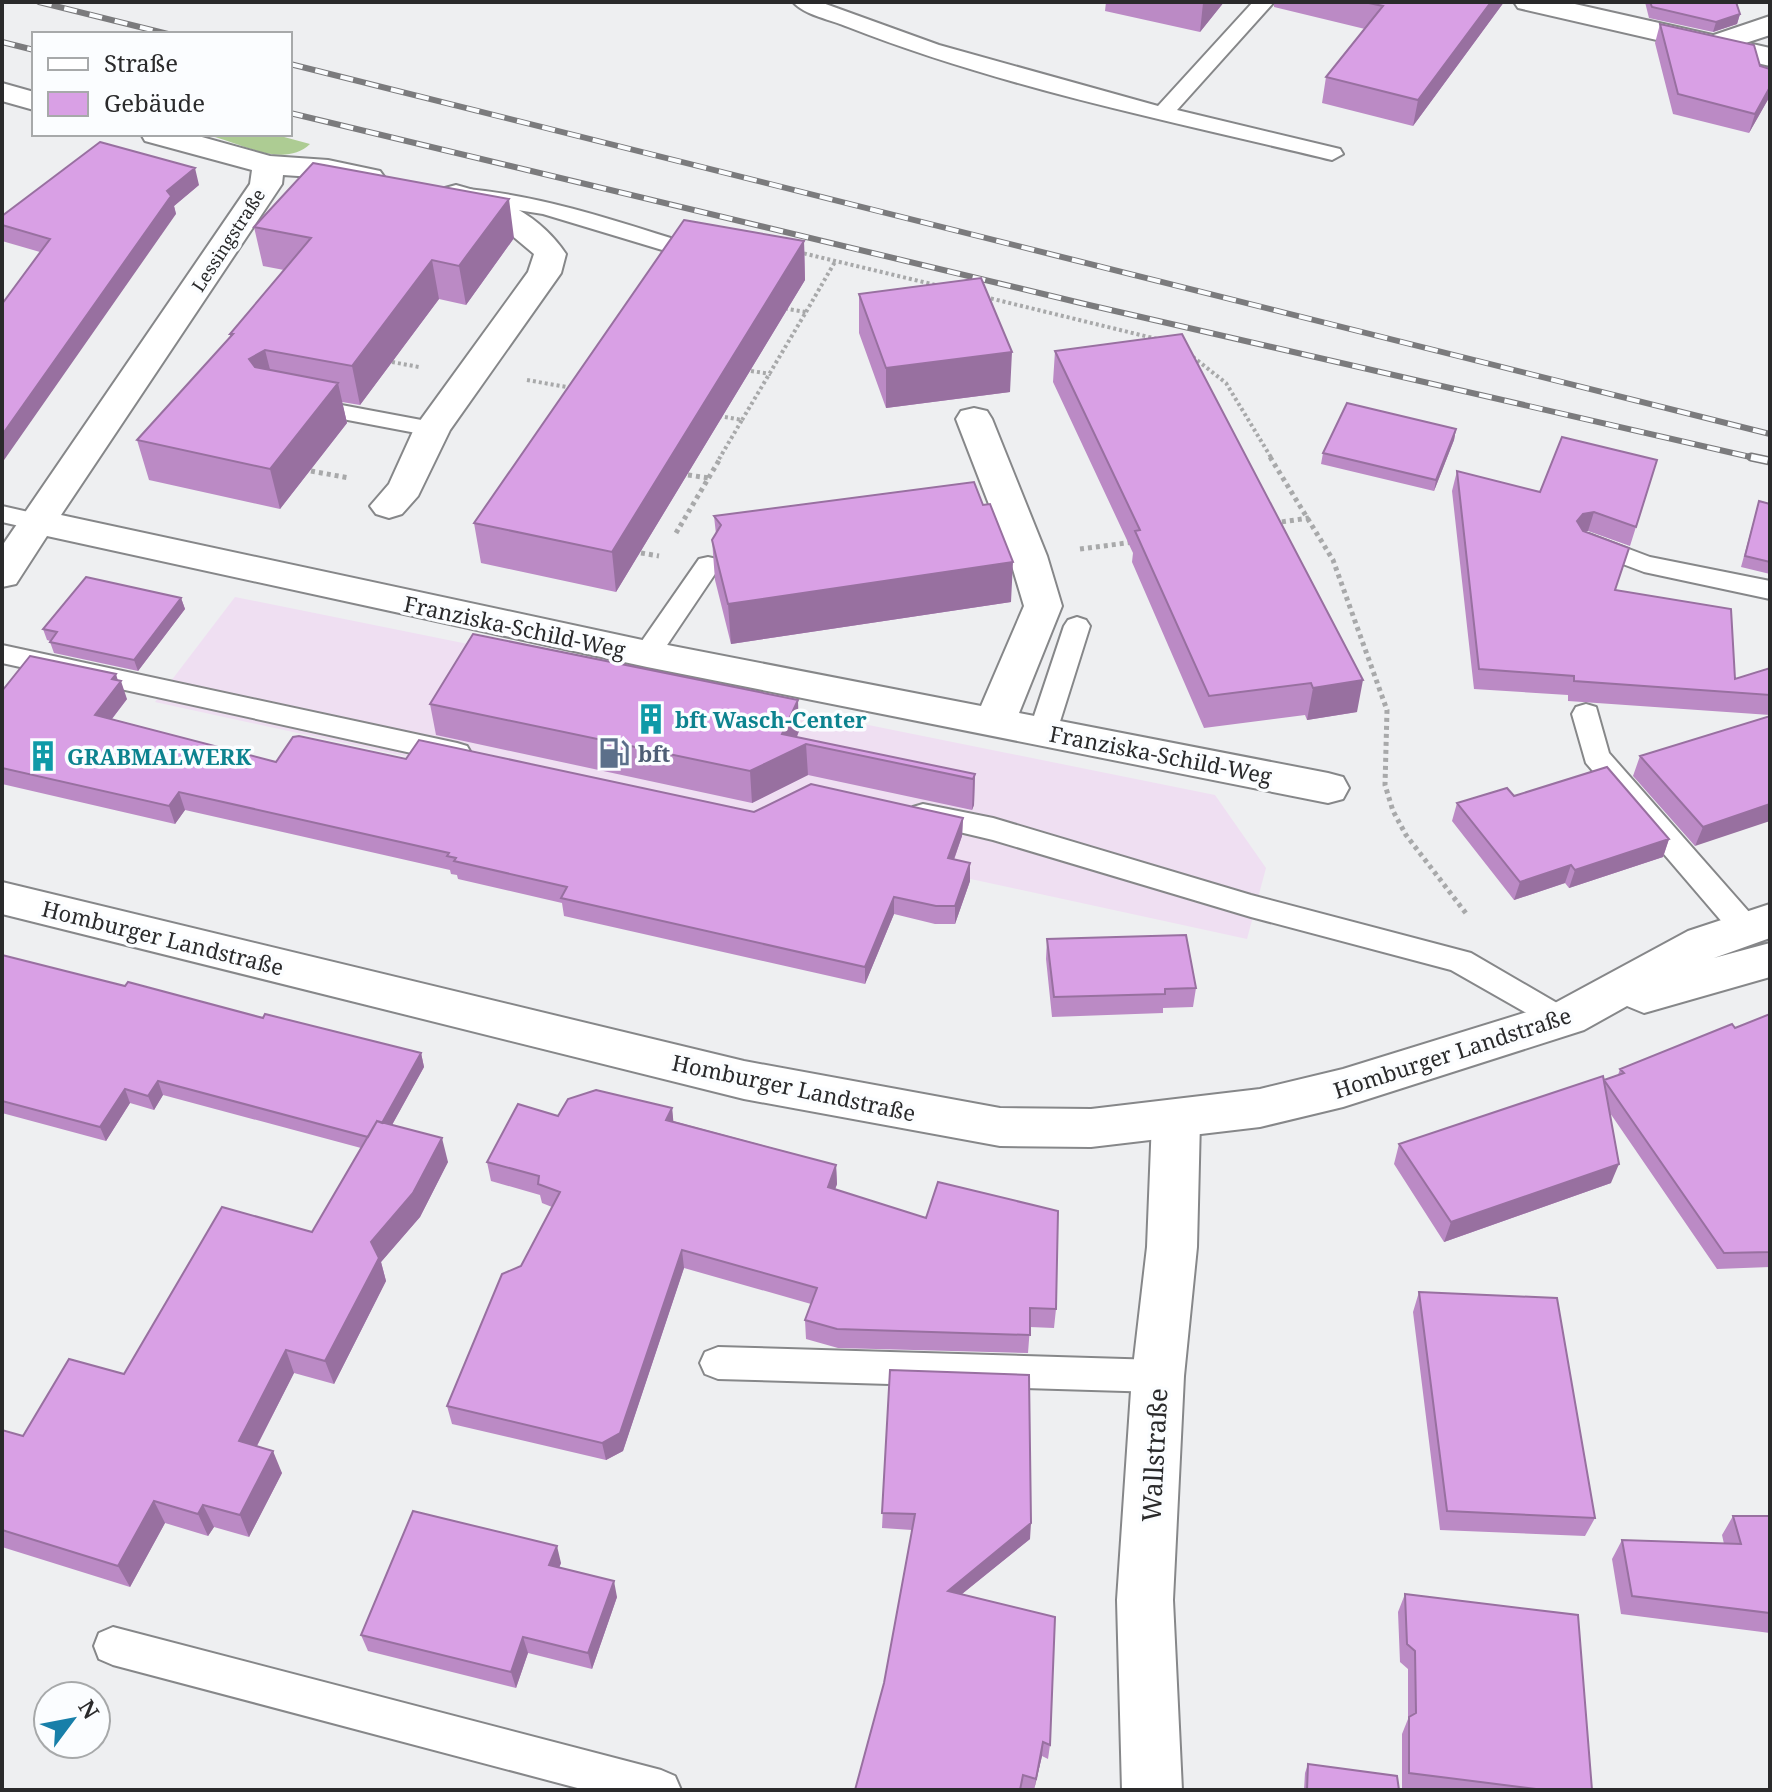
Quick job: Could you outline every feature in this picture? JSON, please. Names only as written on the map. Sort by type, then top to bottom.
[{"type":"street","points":[[1528,2],[1770,57]]},
{"type":"street","points":[[1715,44],[1770,25]]},
{"type":"street","points":[[2,92],[32,100]]},
{"type":"street","points":[[163,136],[269,165]]},
{"type":"street","name":"Lessingstraße","points":[[2,575],[20,518],[266,184],[269,165],[328,169],[427,190],[509,216],[538,235],[550,254],[544,273],[432,429],[405,488],[389,506]]},
{"type":"street","points":[[974,419],[1028,556],[1043,606],[995,721]]},
{"type":"street","name":"Franziska-Schild-Weg","points":[[20,518],[647,654],[1328,788]]},
{"type":"street","name":"Homburger Landstraße","points":[[2,898],[744,1080],[1000,1127],[1091,1128],[1176,1120],[1260,1108],[1343,1088],[1572,1014],[1724,975],[1762,937]]},
{"type":"street","name":"Wallstraße","points":[[1152,1790],[1145,1600],[1158,1376],[1172,1247],[1176,1120]]},
{"type":"lane","points":[[803,2],[861,27],[1035,82],[1332,154]]},
{"type":"lane","points":[[1164,112],[1264,2]]},
{"type":"lane","points":[[427,190],[501,198],[583,217],[669,245]]},
{"type":"lane","points":[[274,399],[432,429]]},
{"type":"lane","points":[[1587,542],[1644,564],[1770,590]]},
{"type":"lane","points":[[647,654],[708,565]]},
{"type":"lane","points":[[1043,731],[1077,626]]},
{"type":"lane","points":[[2,654],[483,758]]},
{"type":"lane","points":[[1586,714],[1596,756],[1762,937]]},
{"type":"lane","points":[[900,809],[993,829],[1251,906],[1460,961],[1572,1014]]},
{"type":"lane","points":[[718,1363],[1158,1376]]},
{"type":"lane","points":[[113,1646],[661,1790]]},
{"type":"path","points":[[670,543],[836,260]]},
{"type":"path","points":[[787,309],[806,312]]},
{"type":"path","points":[[475,370],[579,389]]},
{"type":"path","points":[[751,371],[771,374]]},
{"type":"path","points":[[712,415],[742,420]]},
{"type":"path","points":[[688,475],[709,478]]},
{"type":"path","points":[[1262,525],[1309,518]]},
{"type":"path","points":[[1028,556],[1138,541]]},
{"type":"path","points":[[641,553],[662,556]]},
{"type":"shaded area","points":[[235,597],[1215,795],[1266,868],[1247,939],[155,702]]},
{"type":"green space","points":[[280,136],[310,144],[300,151],[277,154],[215,137]]},
{"type":"building","points":[[1364,2],[1491,2],[1418,100],[1326,77],[1383,6]]},
{"type":"building","points":[[1650,2],[1736,2],[1740,14],[1716,22],[1652,7]]},
{"type":"building","points":[[1660,24],[1754,45],[1760,66],[1770,69],[1770,87],[1755,114],[1678,94]]},
{"type":"building","points":[[100,142],[195,168],[167,191],[171,196],[2,435],[2,304],[50,239],[2,225],[2,216]]},
{"type":"building","points":[[313,163],[509,199],[459,266],[432,260],[352,366],[265,350],[249,359],[255,367],[338,383],[270,469],[137,440],[233,334],[230,334],[311,238],[254,227]]},
{"type":"building","points":[[684,220],[804,241],[612,552],[474,523]]},
{"type":"building","points":[[981,278],[1012,352],[886,368],[859,294]]},
{"type":"building","points":[[1182,334],[1363,680],[1313,688],[1311,683],[1209,696],[1135,531],[1140,530],[1055,351]]},
{"type":"building","points":[[1347,403],[1456,429],[1436,480],[1323,453]]},
{"type":"building","points":[[1562,437],[1657,460],[1636,527],[1594,512],[1583,514],[1577,521],[1583,531],[1629,548],[1615,590],[1731,609],[1735,679],[1770,668],[1770,695],[1574,681],[1574,676],[1479,669],[1457,471],[1540,492]]},
{"type":"building","points":[[974,482],[983,505],[990,504],[1013,562],[728,604],[712,540],[721,525],[714,516]]},
{"type":"building","points":[[1759,501],[1770,504],[1770,562],[1745,556]]},
{"type":"building","points":[[86,577],[181,598],[134,660],[50,642],[57,632],[43,629]]},
{"type":"building","points":[[473,634],[798,700],[782,734],[975,774],[973,779],[806,744],[750,771],[430,704]]},
{"type":"building","points":[[30,656],[116,674],[112,679],[121,681],[95,715],[276,762],[293,737],[299,736],[406,759],[419,740],[754,812],[811,784],[963,818],[948,858],[970,863],[955,906],[936,906],[894,897],[865,967],[561,898],[567,887],[454,861],[456,858],[447,856],[449,853],[179,792],[169,806],[2,768],[2,691]]},
{"type":"building","points":[[1770,716],[1770,804],[1703,827],[1640,756]]},
{"type":"building","points":[[1607,767],[1669,839],[1575,870],[1571,865],[1520,882],[1457,803],[1507,788],[1514,796]]},
{"type":"building","points":[[1186,935],[1196,988],[1165,989],[1165,994],[1054,997],[1047,939]]},
{"type":"building","points":[[2,955],[125,986],[128,982],[263,1018],[265,1014],[421,1053],[382,1123],[377,1121],[368,1137],[158,1081],[148,1096],[125,1089],[100,1127],[2,1101]]},
{"type":"building","points":[[1770,1014],[1770,1252],[1724,1253],[1604,1080],[1624,1073],[1620,1069],[1732,1024],[1735,1028]]},
{"type":"building","points":[[1603,1076],[1619,1164],[1451,1222],[1399,1144]]},
{"type":"building","points":[[596,1090],[672,1108],[666,1120],[836,1165],[828,1187],[926,1218],[938,1182],[1058,1211],[1056,1309],[1030,1308],[1030,1335],[837,1329],[805,1320],[817,1288],[682,1250],[620,1433],[602,1443],[447,1406],[502,1274],[521,1266],[560,1192],[538,1184],[539,1176],[487,1162],[518,1104],[558,1116],[568,1099]]},
{"type":"building","points":[[377,1121],[442,1138],[413,1193],[371,1242],[379,1258],[325,1361],[286,1350],[239,1441],[273,1451],[240,1515],[203,1505],[198,1514],[154,1501],[118,1566],[2,1530],[2,1430],[23,1436],[69,1359],[124,1374],[222,1207],[312,1232]]},
{"type":"building","points":[[1419,1292],[1557,1298],[1595,1518],[1447,1511]]},
{"type":"building","points":[[890,1370],[1029,1375],[1031,1523],[948,1591],[1055,1617],[1050,1745],[1043,1742],[1036,1779],[1023,1775],[1020,1790],[855,1790],[884,1683],[915,1514],[882,1513]]},
{"type":"building","points":[[413,1511],[557,1546],[549,1565],[614,1581],[588,1653],[523,1637],[511,1672],[361,1635]]},
{"type":"building","points":[[1733,1516],[1770,1516],[1770,1613],[1632,1596],[1622,1540],[1741,1544]]},
{"type":"building","points":[[1405,1594],[1578,1615],[1592,1790],[1544,1790],[1409,1773],[1409,1717],[1416,1713],[1415,1651],[1407,1644]]},
{"type":"building","points":[[1308,1764],[1397,1776],[1399,1790],[1307,1790]]},
{"type":"railway","points":[[39,2],[160,32]]},
{"type":"railway","points":[[2,42],[32,50]]},
{"type":"railway","points":[[292,64],[1770,434]]},
{"type":"railway","points":[[292,113],[1089,305],[1759,459]]},
{"type":"railway","points":[[1751,457],[1770,461]]},
{"type":"place","name":"bft Wasch-Center","points":[[651,719]]},
{"type":"place","name":"bft","points":[[614,753]]},
{"type":"place","name":"GRABMALWERK","points":[[43,756]]}]
